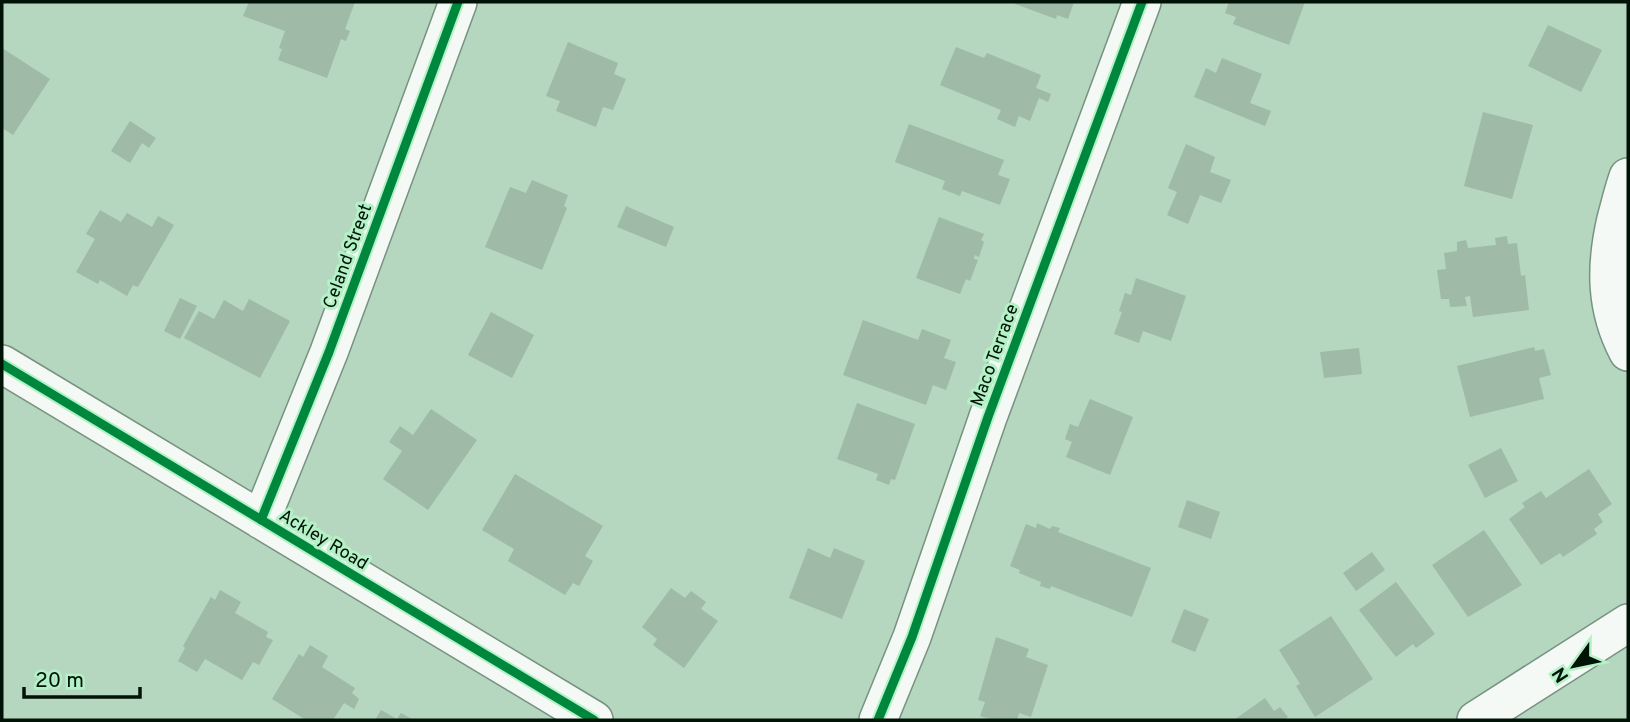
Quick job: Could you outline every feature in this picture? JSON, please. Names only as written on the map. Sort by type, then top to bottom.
[{"type":"street","name":"Celand Street","points":[[261,520],[329,352],[458,2]]},
{"type":"street","name":"Maco Terrace","points":[[878,720],[912,637],[988,417],[1142,2]]},
{"type":"street","points":[[1628,177],[1611,243],[1608,278],[1610,304],[1628,352]]},
{"type":"street","name":"Ackley Road","points":[[2,364],[594,720]]},
{"type":"street","points":[[1476,720],[1628,622]]},
{"type":"building","points":[[249,2],[355,2],[345,29],[350,31],[346,41],[341,39],[327,78],[278,60],[285,31],[243,16]]},
{"type":"building","points":[[1074,2],[1068,19],[1057,15],[1056,19],[1015,4]]},
{"type":"building","points":[[1229,2],[1305,2],[1289,45],[1233,24],[1236,17],[1225,13]]},
{"type":"building","points":[[1548,25],[1602,50],[1581,92],[1528,66]]},
{"type":"building","points":[[568,42],[618,63],[614,74],[626,79],[613,110],[603,107],[596,127],[556,111],[560,101],[546,96]]},
{"type":"building","points":[[956,47],[984,58],[987,53],[1041,75],[1036,88],[1051,94],[1048,102],[1039,98],[1030,121],[1019,116],[1015,127],[997,119],[1001,110],[940,85]]},
{"type":"building","points":[[2,48],[50,79],[13,135],[2,128]]},
{"type":"building","points":[[1222,58],[1262,74],[1250,103],[1271,111],[1265,126],[1194,97],[1206,68],[1216,73]]},
{"type":"building","points":[[1483,112],[1533,125],[1512,199],[1464,186]]},
{"type":"building","points":[[130,121],[156,138],[149,148],[142,143],[130,163],[111,151]]},
{"type":"building","points":[[909,124],[1004,160],[998,175],[1010,179],[1000,205],[962,191],[960,196],[942,189],[945,181],[895,162]]},
{"type":"building","points":[[1186,144],[1215,157],[1210,172],[1231,180],[1221,203],[1200,195],[1188,224],[1167,215],[1177,192],[1168,188]]},
{"type":"building","points":[[532,180],[568,195],[564,206],[567,208],[542,270],[485,247],[510,187],[526,193]]},
{"type":"building","points":[[626,206],[674,227],[666,247],[617,227]]},
{"type":"building","points":[[100,210],[121,222],[127,213],[152,227],[158,216],[174,225],[138,287],[133,285],[127,296],[100,280],[98,284],[76,272],[95,239],[86,234]]},
{"type":"building","points":[[939,217],[984,234],[979,257],[975,255],[974,259],[978,260],[970,281],[966,279],[960,294],[916,278]]},
{"type":"building","points":[[1507,236],[1508,244],[1517,243],[1521,276],[1525,275],[1529,310],[1473,317],[1470,296],[1465,297],[1467,306],[1450,307],[1449,299],[1441,299],[1437,270],[1446,269],[1444,253],[1457,251],[1457,242],[1466,240],[1468,248],[1496,245],[1495,238]]},
{"type":"building","points":[[1136,278],[1186,296],[1171,341],[1143,331],[1139,343],[1114,334],[1125,293],[1131,295]]},
{"type":"building","points":[[180,298],[197,306],[180,339],[164,331]]},
{"type":"building","points":[[249,299],[290,321],[260,378],[184,338],[199,311],[214,319],[224,300],[243,311]]},
{"type":"building","points":[[491,312],[534,335],[512,378],[468,355]]},
{"type":"building","points":[[863,320],[918,340],[922,329],[951,340],[944,358],[956,362],[946,390],[933,385],[926,405],[843,375]]},
{"type":"building","points":[[1534,347],[1535,351],[1544,349],[1551,375],[1539,378],[1544,399],[1470,417],[1457,366]]},
{"type":"building","points":[[1359,348],[1362,374],[1324,378],[1320,352]]},
{"type":"building","points":[[1090,399],[1133,417],[1110,475],[1066,457],[1072,442],[1065,439],[1070,424],[1078,427]]},
{"type":"building","points":[[857,403],[915,424],[895,480],[891,479],[889,485],[876,480],[878,474],[837,459]]},
{"type":"building","points":[[431,409],[477,440],[428,510],[383,479],[402,451],[389,442],[400,426],[413,435]]},
{"type":"building","points":[[1501,448],[1518,481],[1485,498],[1468,465]]},
{"type":"building","points":[[1589,469],[1612,504],[1598,514],[1603,522],[1594,529],[1597,534],[1563,557],[1560,553],[1541,565],[1509,519],[1525,507],[1522,503],[1541,491],[1546,498]]},
{"type":"building","points":[[515,474],[603,526],[585,556],[593,561],[579,586],[573,583],[565,595],[508,561],[514,549],[482,530]]},
{"type":"building","points":[[1187,500],[1220,512],[1211,539],[1178,527]]},
{"type":"building","points":[[1037,523],[1050,529],[1052,526],[1060,528],[1058,532],[1151,568],[1132,617],[1051,586],[1050,589],[1040,586],[1041,582],[1010,566],[1026,524],[1036,528]]},
{"type":"building","points":[[1484,530],[1522,585],[1468,617],[1432,565]]},
{"type":"building","points":[[808,548],[830,558],[834,548],[865,561],[842,619],[789,598]]},
{"type":"building","points":[[1372,552],[1385,570],[1356,591],[1343,573]]},
{"type":"building","points":[[1396,582],[1435,634],[1416,648],[1413,644],[1396,657],[1359,610]]},
{"type":"building","points":[[671,588],[685,598],[691,591],[706,602],[701,609],[718,621],[684,668],[653,645],[657,639],[642,627]]},
{"type":"building","points":[[220,590],[241,602],[235,613],[268,632],[266,637],[273,640],[259,665],[253,662],[242,680],[205,659],[197,672],[178,661],[185,648],[183,646],[211,597],[215,600]]},
{"type":"building","points":[[1184,609],[1209,619],[1195,652],[1171,642]]},
{"type":"building","points":[[1331,616],[1373,679],[1315,717],[1296,686],[1300,684],[1279,650]]},
{"type":"building","points":[[996,637],[1029,649],[1026,657],[1048,665],[1031,717],[1019,713],[1017,720],[994,720],[980,716],[985,702],[978,700]]},
{"type":"building","points":[[310,645],[328,656],[322,667],[355,688],[352,693],[359,699],[354,709],[344,703],[333,720],[306,720],[272,699],[299,654],[303,657]]},
{"type":"building","points":[[1265,698],[1274,711],[1280,707],[1288,717],[1284,720],[1234,720]]},
{"type":"building","points":[[381,710],[397,719],[401,713],[414,720],[375,720]]},
{"type":"cycle path","points":[[261,520],[329,352],[458,2]]},
{"type":"cycle path","points":[[878,720],[912,637],[988,417],[1142,2]]},
{"type":"cycle path","points":[[2,364],[594,720]]}]
